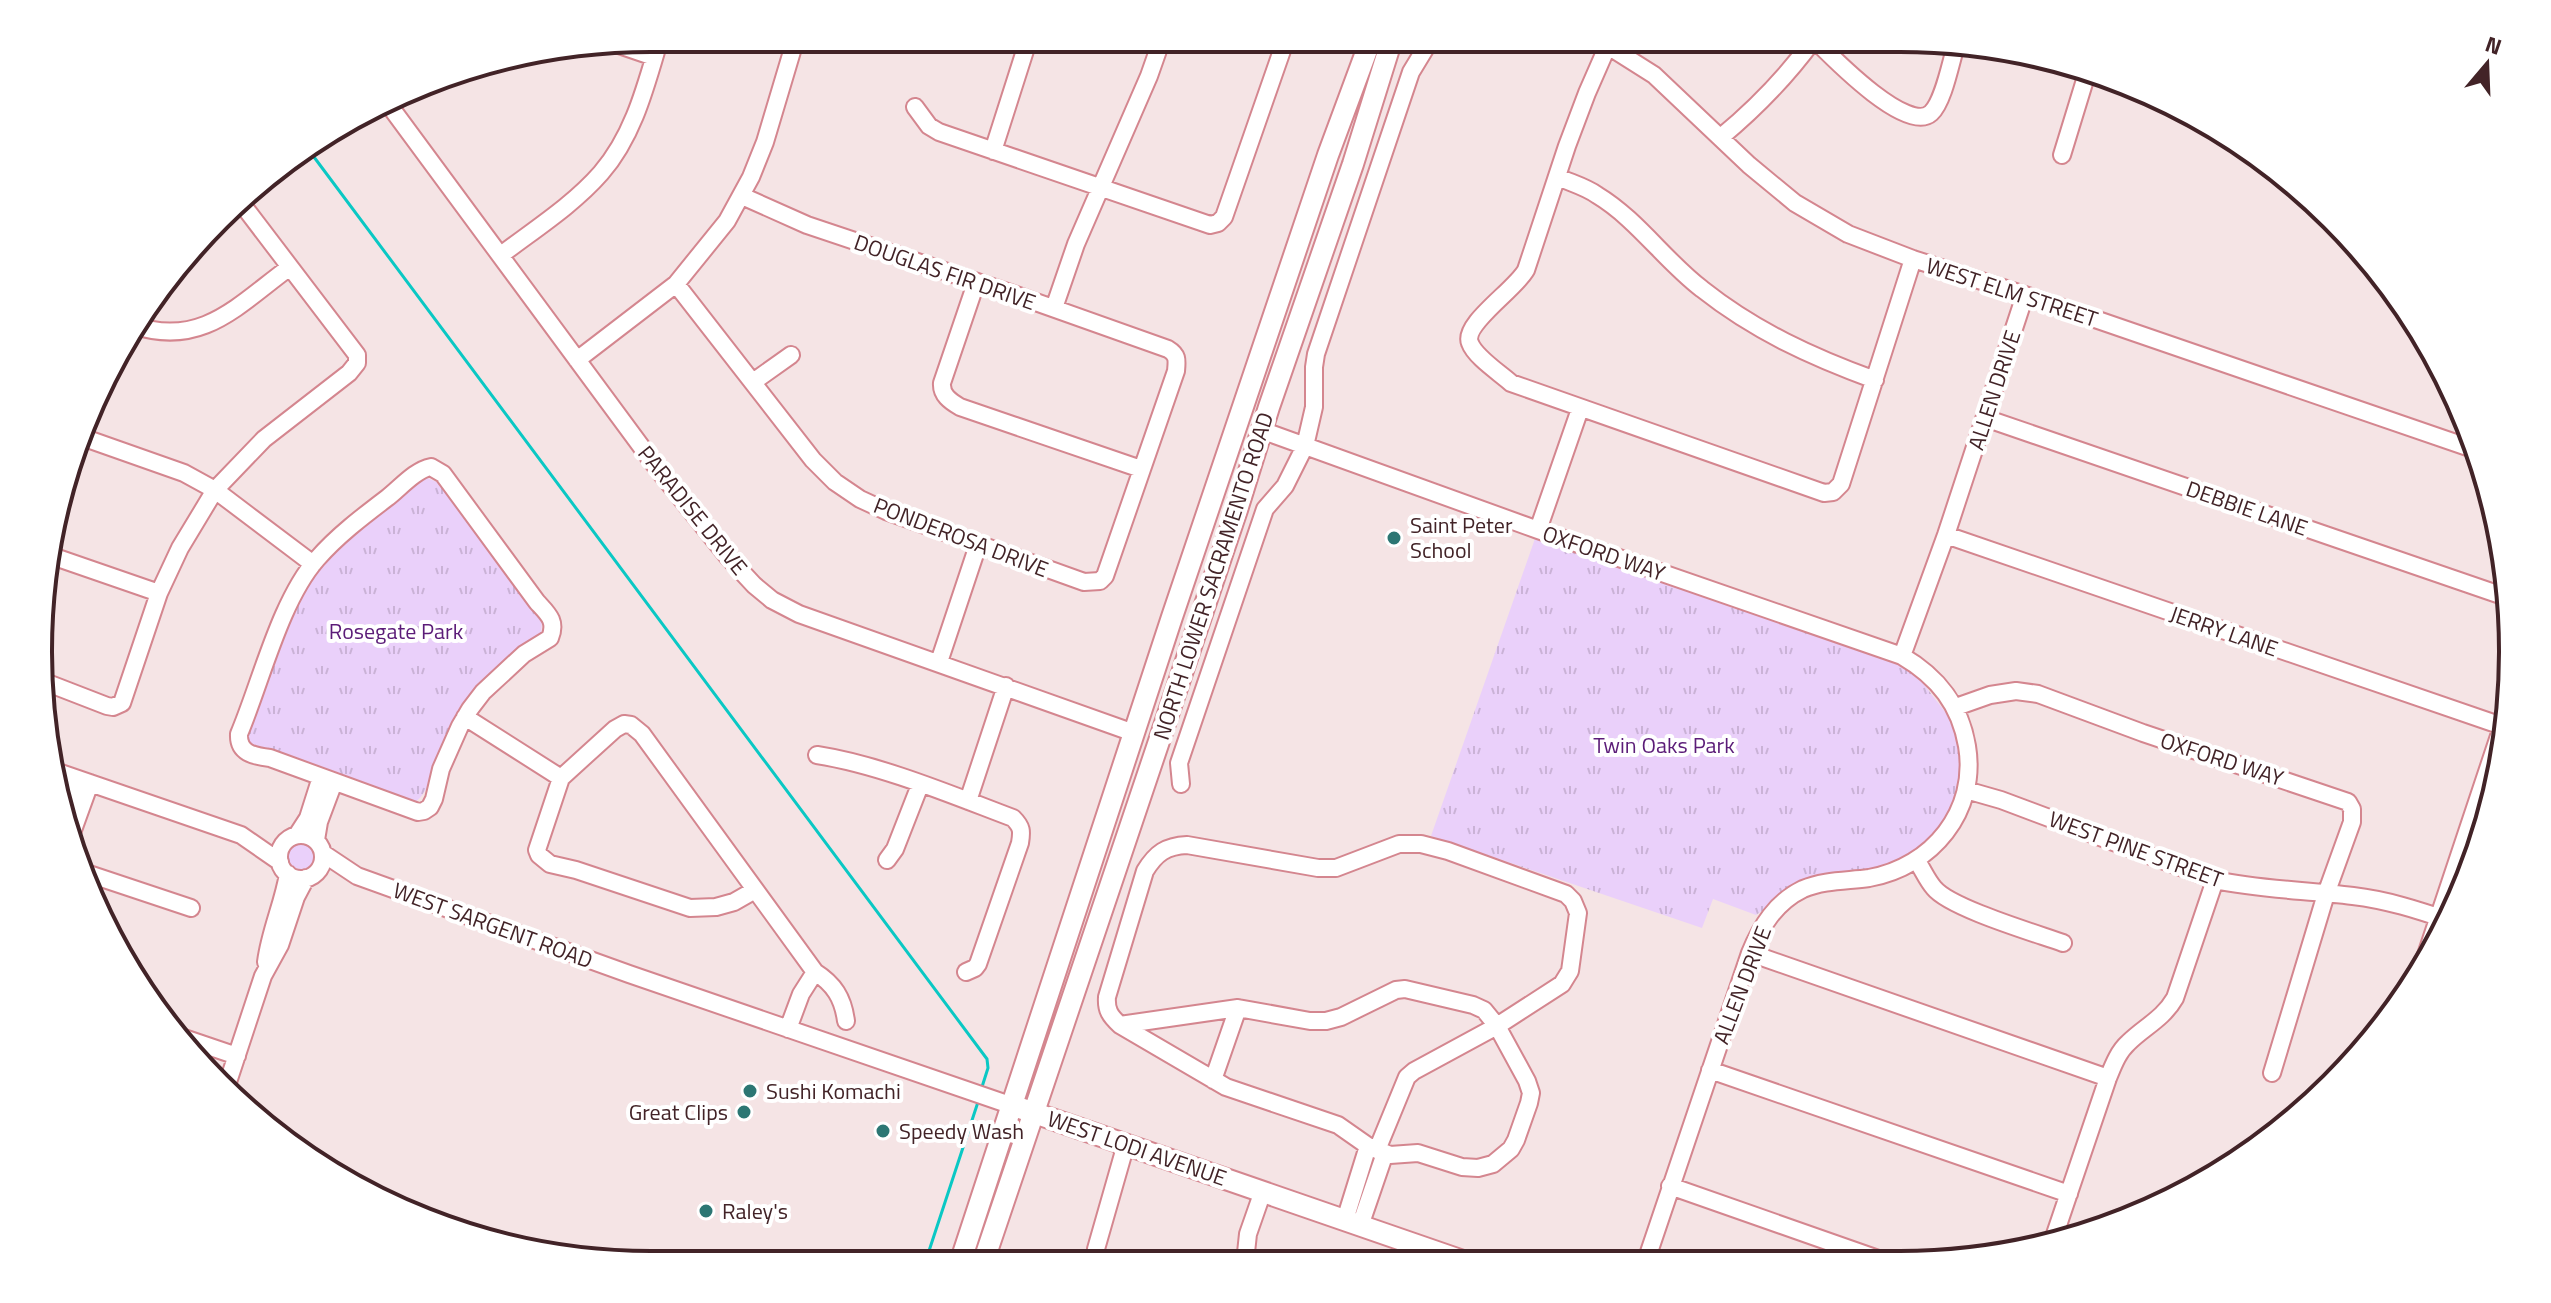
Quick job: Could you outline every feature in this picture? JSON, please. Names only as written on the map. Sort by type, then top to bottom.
[{"type":"main road","name":"NORTH LOWER SACRAMENTO ROAD","points":[[963,1251],[1003,1102],[1134,733],[1366,52]]},
{"type":"main road","name":"NORTH LOWER SACRAMENTO ROAD","points":[[987,1251],[1388,52]]},
{"type":"main road","points":[[1261,430],[1252,418],[1272,346],[1273,321]]},
{"type":"main road","points":[[1134,733],[1147,747],[1144,781]]},
{"type":"main road","name":"WEST LODI AVENUE","points":[[1003,1102],[1434,1251]]},
{"type":"street","points":[[640,52],[654,57]]},
{"type":"street","points":[[501,255],[569,204],[606,166],[628,130],[647,85],[656,52]]},
{"type":"street","points":[[577,360],[676,284],[727,221],[742,196],[765,142],[792,52]]},
{"type":"street","points":[[993,151],[1025,52]]},
{"type":"street","points":[[1054,308],[1099,188],[1157,52]]},
{"type":"street","points":[[915,107],[929,126],[1210,225],[1224,217],[1281,52]]},
{"type":"street","points":[[1181,784],[1179,763],[1265,509],[1285,486],[1305,446],[1314,407],[1316,354],[1411,72],[1423,52]]},
{"type":"street","points":[[1600,52],[1522,277],[1476,321],[1470,331],[1470,344],[1511,383],[1830,493],[1839,489],[1841,484],[1913,259]]},
{"type":"street","name":"WEST ELM STREET","points":[[1618,52],[1654,75],[1749,165],[1795,203],[1848,234],[1913,259],[2462,445]]},
{"type":"street","points":[[1721,137],[1765,98],[1805,52]]},
{"type":"street","points":[[1828,52],[1873,94],[1914,116],[1926,116],[1938,102],[1953,54]]},
{"type":"street","points":[[2062,155],[2084,82]]},
{"type":"street","name":"PARADISE DRIVE","points":[[393,111],[660,472],[754,585],[772,600],[799,614],[1134,733]]},
{"type":"street","points":[[1558,177],[1595,193],[1615,207],[1678,269],[1746,322],[1801,351],[1875,380]]},
{"type":"street","name":"DOUGLAS FIR DRIVE","points":[[742,196],[807,225],[1168,349],[1177,360],[1141,469]]},
{"type":"street","points":[[53,685],[107,706],[118,706],[124,698],[159,593],[180,548],[215,490],[264,439],[349,373],[357,363],[357,355],[247,210]]},
{"type":"street","points":[[146,329],[167,334],[198,328],[225,315],[290,267]]},
{"type":"street","points":[[976,283],[942,383],[941,388],[948,400],[960,407],[1141,469]]},
{"type":"street","name":"PONDEROSA DRIVE","points":[[676,284],[813,460],[835,482],[860,499],[886,511],[1093,583],[1102,578],[1141,469]]},
{"type":"street","name":"ALLEN DRIVE","points":[[1649,1251],[1750,953],[1764,923],[1780,905],[1803,889],[1829,881],[1881,875],[1917,861],[1937,844],[1953,824],[1966,790],[1969,758],[1964,729],[1956,707],[1945,691],[1927,673],[1902,656],[1946,535],[2025,295]]},
{"type":"street","points":[[753,382],[791,355]]},
{"type":"street","points":[[1538,530],[1580,409]]},
{"type":"street","name":"DEBBIE LANE","points":[[1985,418],[2496,594]]},
{"type":"street","name":"OXFORD WAY","points":[[1261,430],[1902,656]]},
{"type":"street","points":[[91,440],[184,473],[215,490],[313,564]]},
{"type":"street","points":[[431,467],[443,474],[537,602],[551,616],[553,631],[550,638],[524,654],[483,692],[465,717],[441,769],[434,799],[424,811],[418,812],[270,758],[250,754],[241,747],[239,734],[278,631],[313,564],[418,471],[431,467]]},
{"type":"street","name":"JERRY LANE","points":[[1946,535],[2495,723]]},
{"type":"street","points":[[939,662],[978,545]]},
{"type":"street","points":[[60,559],[159,593]]},
{"type":"street","points":[[968,801],[1006,686]]},
{"type":"street","name":"OXFORD WAY","points":[[1956,707],[1990,695],[2016,691],[2038,694],[2143,733],[2339,798],[2350,805],[2352,822],[2326,894]]},
{"type":"street","points":[[465,717],[561,778]]},
{"type":"street","points":[[755,890],[734,902],[716,907],[690,908],[550,864],[539,855],[538,842],[561,778],[624,724],[631,725],[642,734],[815,972],[828,980],[840,996],[846,1021]]},
{"type":"street","points":[[817,755],[841,759],[968,801],[1013,818],[1020,825],[1022,830],[1016,852],[978,964],[966,972]]},
{"type":"street","points":[[65,775],[241,835],[292,837],[304,834],[320,847]]},
{"type":"street","points":[[230,1077],[263,976],[268,942],[285,893],[280,850],[308,818],[327,780]]},
{"type":"street","points":[[263,976],[280,945],[296,897],[321,867],[319,822],[327,780]]},
{"type":"street","points":[[72,805],[84,781]]},
{"type":"street","points":[[76,818],[84,781]]},
{"type":"street","points":[[887,860],[895,849],[920,785]]},
{"type":"street","name":"WEST PINE STREET","points":[[1966,790],[2001,800],[2215,880],[2392,902],[2437,917]]},
{"type":"street","points":[[2465,850],[2482,793]]},
{"type":"street","points":[[241,835],[299,879],[312,876]]},
{"type":"street","points":[[1120,1025],[1238,1008],[1326,1021],[1341,1017],[1396,990],[1405,989],[1473,1005],[1484,1010],[1497,1026],[1531,1093],[1511,1149],[1493,1164],[1478,1168],[1462,1167],[1418,1153],[1390,1155],[1377,1149],[1338,1125],[1226,1087],[1120,1025],[1110,1017],[1106,1007],[1107,997],[1145,871],[1162,850],[1173,846],[1187,845],[1318,868],[1336,868],[1399,844],[1421,844],[1566,894],[1578,913],[1575,949],[1570,971],[1562,984],[1497,1026],[1407,1077],[1377,1149],[1352,1223]]},
{"type":"street","name":"WEST SARGENT ROAD","points":[[320,847],[357,876],[629,974]]},
{"type":"street","points":[[1917,861],[1943,897],[2063,943]]},
{"type":"street","points":[[96,876],[191,908]]},
{"type":"street","name":"WEST SARGENT ROAD","points":[[312,876],[357,876]]},
{"type":"street","points":[[2056,1231],[2108,1078],[2128,1043],[2168,1011],[2215,880]]},
{"type":"street","points":[[2272,1073],[2326,894]]},
{"type":"street","points":[[1750,953],[2108,1078]]},
{"type":"street","points":[[788,1029],[801,994],[815,972]]},
{"type":"street","name":"WEST LODI AVENUE","points":[[629,974],[1003,1102]]},
{"type":"street","points":[[1213,1080],[1238,1008]]},
{"type":"street","points":[[197,1043],[237,1056]]},
{"type":"street","points":[[1710,1070],[2069,1194]]},
{"type":"street","points":[[1096,1249],[1126,1144]]},
{"type":"street","points":[[1670,1186],[1855,1251]]},
{"type":"street","points":[[1246,1251],[1248,1234],[1263,1191]]},
{"type":"green space","name":"Rosegate Park","points":[[427,478],[437,482],[542,622],[541,633],[500,666],[476,691],[456,719],[434,772],[415,802],[257,748],[249,742],[248,734],[282,637],[311,583],[353,534]]},
{"type":"green space","name":"Twin Oaks Park","points":[[1538,530],[1902,656],[1966,739],[1948,830],[1892,872],[1814,875],[1756,915],[1713,899],[1702,928],[1431,836]]},
{"type":"green space","points":[[301,843],[310,847],[314,856],[310,865],[301,869],[292,865],[288,856],[292,847]]},
{"type":"waterway","points":[[313,156],[987,1059],[988,1068],[981,1090]]},
{"type":"waterway","points":[[929,1251],[978,1102]]},
{"type":"place","name":"Saint Peter School","points":[[1394,538]]},
{"type":"place","name":"Sushi Komachi","points":[[750,1091]]},
{"type":"place","name":"Great Clips","points":[[744,1112]]},
{"type":"place","name":"Speedy Wash","points":[[883,1131]]},
{"type":"place","name":"Raley's","points":[[706,1211]]}]
